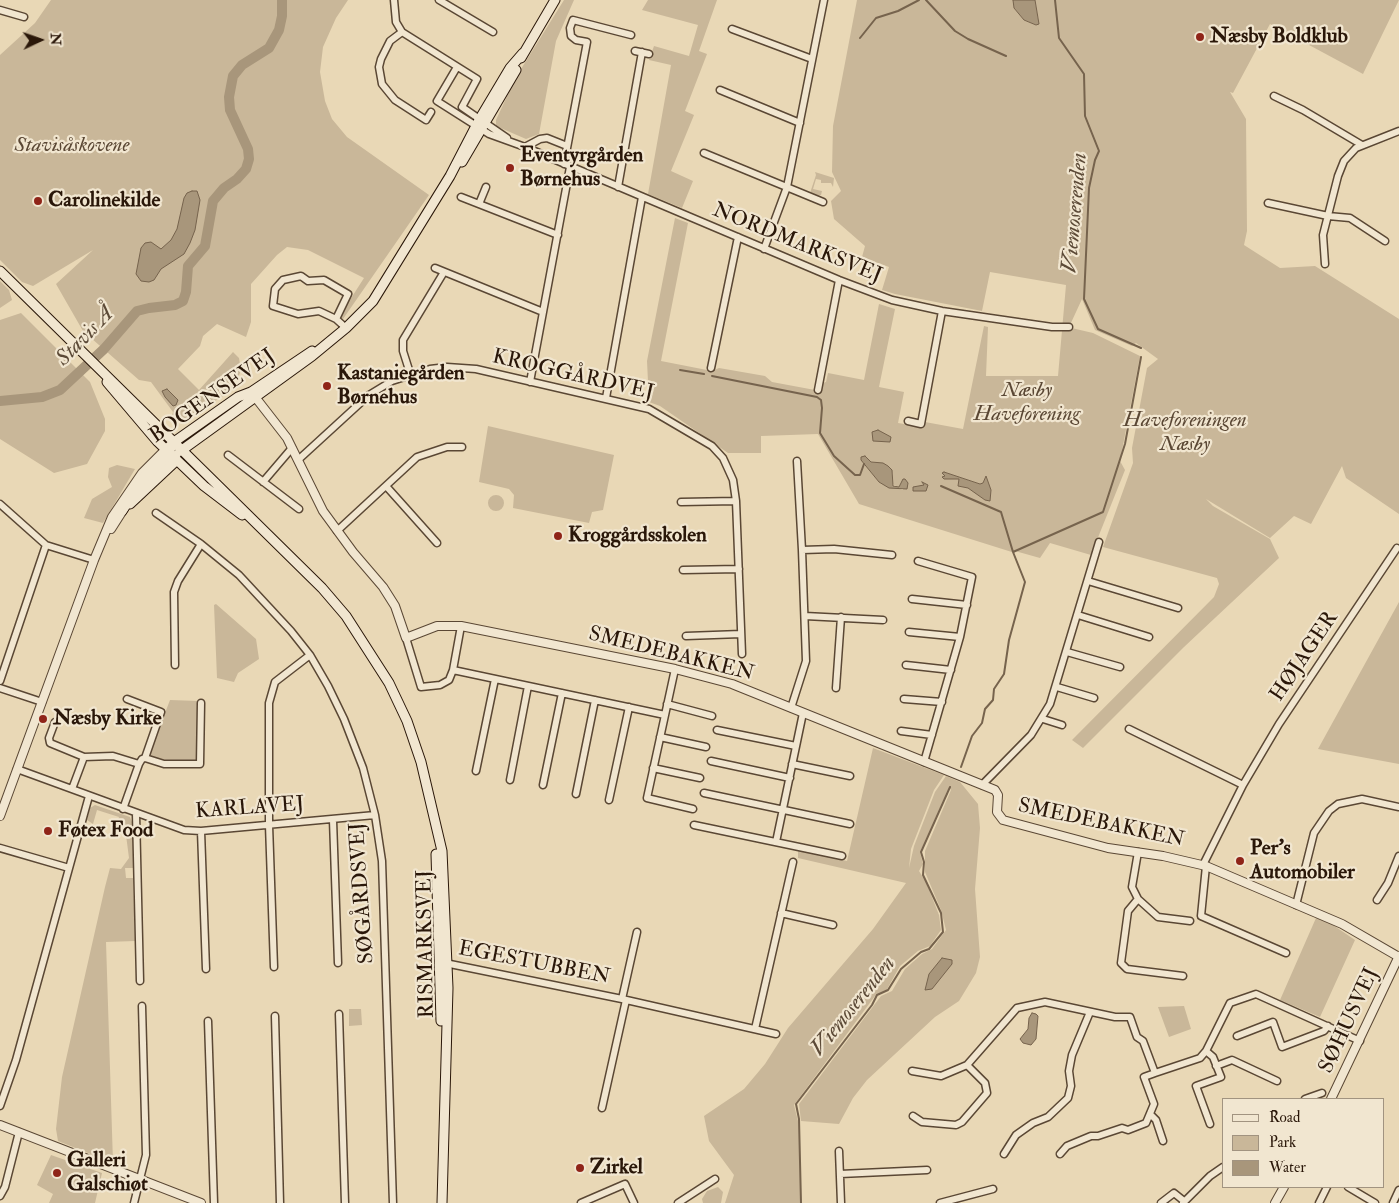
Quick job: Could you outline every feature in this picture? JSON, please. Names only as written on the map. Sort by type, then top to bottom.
[{"type":"main road","name":"BOGENSEVEJ","points":[[173,449],[192,442],[299,358],[326,344],[360,315],[384,285],[481,125],[510,68],[523,54],[555,0]]},
{"type":"main road","name":"RISMARKSVEJ","points":[[0,271],[95,366],[112,380],[204,486],[267,533]]},
{"type":"main road","points":[[95,366],[128,414],[173,449]]},
{"type":"main road","name":"BOGENSEVEJ","points":[[173,449],[228,401],[238,397],[253,395]]},
{"type":"main road","points":[[122,511],[173,449],[253,395]]},
{"type":"main road","points":[[192,442],[193,454],[246,511]]},
{"type":"main road","name":"RISMARKSVEJ","points":[[173,449],[246,511],[322,588],[346,616],[389,683],[407,721],[422,762],[442,851],[444,1061],[442,1203]]},
{"type":"street","points":[[394,0],[396,22],[402,32],[477,79],[462,107],[481,125]]},
{"type":"street","points":[[439,0],[493,32]]},
{"type":"street","points":[[764,249],[787,187],[824,0]]},
{"type":"street","points":[[0,10],[24,17]]},
{"type":"street","points":[[530,382],[558,235],[568,146],[587,42],[576,40],[571,36],[570,28],[573,20],[630,36]]},
{"type":"street","points":[[732,29],[812,59]]},
{"type":"street","points":[[402,32],[390,41],[381,59],[379,67],[382,84],[395,100],[426,120],[431,112]]},
{"type":"street","points":[[618,187],[642,52]]},
{"type":"street","points":[[457,67],[437,101],[481,125]]},
{"type":"street","points":[[720,90],[800,123]]},
{"type":"street","points":[[1274,96],[1303,110],[1362,145]]},
{"type":"street","name":"NORDMARKSVEJ","points":[[481,125],[567,166],[839,280],[892,300],[942,311],[1052,328],[1069,327]]},
{"type":"street","points":[[1325,264],[1323,236],[1338,176],[1344,162],[1352,151],[1362,145],[1399,130]]},
{"type":"street","points":[[525,147],[540,139],[547,138],[568,146]]},
{"type":"street","points":[[704,153],[823,202]]},
{"type":"street","points":[[479,204],[486,187]]},
{"type":"street","points":[[461,197],[558,235]]},
{"type":"street","points":[[606,398],[642,197]]},
{"type":"street","points":[[1268,203],[1328,216],[1350,218],[1385,241]]},
{"type":"street","points":[[711,368],[738,237]]},
{"type":"street","points":[[435,268],[543,312]]},
{"type":"street","points":[[410,373],[403,351],[403,340],[444,272]]},
{"type":"street","points":[[336,319],[348,294],[324,280],[308,282],[301,276],[283,280],[275,289],[273,306],[298,314],[320,311],[336,319],[346,328]]},
{"type":"street","points":[[818,390],[839,280]]},
{"type":"street","points":[[908,421],[920,424],[942,311]]},
{"type":"street","name":"KROGGÅRDVEJ","points":[[298,460],[369,395],[410,373],[430,369],[462,368],[649,408],[712,446],[719,452],[729,469],[736,500],[742,654]]},
{"type":"street","points":[[253,395],[284,432],[323,511],[383,587],[395,606],[421,687],[444,683],[449,680],[453,670],[461,626]]},
{"type":"street","points":[[337,531],[418,457],[447,447],[462,447]]},
{"type":"street","points":[[263,482],[292,448]]},
{"type":"street","name":"BOGENSEVEJ","points":[[0,816],[94,560],[112,517],[132,485],[173,449]]},
{"type":"street","points":[[228,455],[299,509]]},
{"type":"street","points":[[791,708],[806,661],[798,461]]},
{"type":"street","points":[[386,486],[437,543]]},
{"type":"street","points":[[681,502],[736,500]]},
{"type":"street","points":[[0,504],[46,546],[94,560]]},
{"type":"street","name":"BOGENSEVEJ","points":[[101,543],[122,511]]},
{"type":"street","name":"SØGÅRDSVEJ","points":[[156,513],[201,544],[239,575],[268,603],[310,655],[344,719],[363,768],[375,815],[382,861],[393,1203]]},
{"type":"street","points":[[982,785],[1031,735],[1043,719],[1056,687],[1099,542]]},
{"type":"street","points":[[175,665],[174,592],[178,581],[201,544]]},
{"type":"street","points":[[0,681],[46,546]]},
{"type":"street","name":"HØJAGER","points":[[1204,865],[1243,785],[1280,724],[1397,548]]},
{"type":"street","points":[[802,550],[834,549],[892,555]]},
{"type":"street","points":[[918,561],[972,577],[960,637],[924,762]]},
{"type":"street","points":[[684,570],[739,569]]},
{"type":"street","points":[[1088,581],[1178,608]]},
{"type":"street","points":[[912,600],[967,605]]},
{"type":"street","points":[[1078,615],[1149,637]]},
{"type":"street","points":[[805,616],[883,620]]},
{"type":"street","points":[[836,688],[840,617]]},
{"type":"street","name":"SMEDEBAKKEN","points":[[406,638],[437,626],[461,626],[675,670],[732,684],[995,790],[998,795],[997,812],[1004,820],[1108,848],[1204,865],[1342,924],[1399,957]]},
{"type":"street","points":[[910,632],[960,637]]},
{"type":"street","points":[[686,636],[741,634]]},
{"type":"street","points":[[1067,652],[1120,667]]},
{"type":"street","points":[[274,967],[269,825],[271,692],[281,675],[310,655]]},
{"type":"street","points":[[906,665],[951,670]]},
{"type":"street","points":[[453,670],[665,715]]},
{"type":"street","points":[[675,670],[647,798],[693,809]]},
{"type":"street","points":[[476,771],[495,679]]},
{"type":"street","points":[[510,780],[528,686]]},
{"type":"street","points":[[1056,687],[1094,698]]},
{"type":"street","points":[[0,688],[42,702]]},
{"type":"street","points":[[543,785],[562,693]]},
{"type":"street","points":[[123,809],[139,764],[142,758],[145,758],[161,712],[127,699]]},
{"type":"street","points":[[904,699],[942,702]]},
{"type":"street","points":[[576,794],[595,700]]},
{"type":"street","points":[[145,758],[164,764],[200,764],[201,703]]},
{"type":"street","points":[[667,704],[712,716]]},
{"type":"street","points":[[609,800],[629,707]]},
{"type":"street","points":[[776,842],[803,713]]},
{"type":"street","points":[[1043,719],[1062,725]]},
{"type":"street","points":[[55,722],[50,743],[84,757],[113,756],[139,764]]},
{"type":"street","points":[[1129,729],[1243,785]]},
{"type":"street","points":[[717,730],[796,746]]},
{"type":"street","points":[[901,731],[932,735]]},
{"type":"street","points":[[660,737],[706,747]]},
{"type":"street","points":[[72,789],[84,757]]},
{"type":"street","points":[[711,761],[790,778]]},
{"type":"street","points":[[792,764],[850,776]]},
{"type":"street","points":[[653,768],[700,778]]},
{"type":"street","name":"KARLAVEJ","points":[[17,769],[184,830],[201,831],[375,815]]},
{"type":"street","points":[[704,793],[850,824]]},
{"type":"street","points":[[0,1106],[16,1060],[88,796]]},
{"type":"street","points":[[1296,904],[1314,834],[1329,811],[1338,804],[1362,800],[1399,807]]},
{"type":"street","points":[[136,814],[140,981]]},
{"type":"street","points":[[333,820],[338,963]]},
{"type":"street","points":[[694,825],[842,856]]},
{"type":"street","points":[[201,831],[206,969]]},
{"type":"street","points":[[0,848],[69,868]]},
{"type":"street","points":[[1138,852],[1132,887],[1138,898],[1158,917],[1190,921]]},
{"type":"street","points":[[1377,900],[1388,883],[1399,856]]},
{"type":"street","points":[[755,1029],[792,862]]},
{"type":"street","name":"SMEDEBAKKEN","points":[[1204,865],[1201,916],[1286,953]]},
{"type":"street","points":[[1138,898],[1128,911],[1120,959],[1121,963],[1127,969],[1183,976]]},
{"type":"street","points":[[781,913],[833,925]]},
{"type":"street","name":"EGESTUBBEN","points":[[602,1108],[637,932]]},
{"type":"street","name":"SØHUSVEJ","points":[[1332,1098],[1399,957]]},
{"type":"street","name":"EGESTUBBEN","points":[[443,963],[624,999],[776,1034]]},
{"type":"street","points":[[1060,1154],[1067,1146],[1091,1136],[1098,1136],[1122,1128],[1128,1130],[1146,1123],[1151,1115],[1154,1104],[1144,1077],[1200,1058],[1206,1051],[1230,1002],[1256,994],[1360,1041]]},
{"type":"street","points":[[912,1071],[941,1076],[967,1065],[1018,1008],[1044,1002],[1115,1017],[1130,1017],[1137,1036],[1143,1041],[1155,1073]]},
{"type":"street","points":[[134,1203],[146,1155],[142,1006]]},
{"type":"street","points":[[1004,1154],[1016,1135],[1033,1122],[1048,1117],[1068,1098],[1071,1086],[1069,1071],[1072,1055],[1090,1012]]},
{"type":"street","points":[[339,1014],[345,1203]]},
{"type":"street","points":[[275,1016],[280,1203]]},
{"type":"street","points":[[208,1021],[214,1203]]},
{"type":"street","points":[[1237,1036],[1273,1022],[1282,1047],[1324,1031],[1328,1026]]},
{"type":"street","points":[[1206,1051],[1213,1057],[1221,1077],[1196,1086],[1210,1124]]},
{"type":"street","points":[[1216,1066],[1232,1060],[1277,1081]]},
{"type":"street","points":[[912,1116],[922,1122],[956,1125],[962,1122],[987,1093],[985,1082],[967,1065]]},
{"type":"street","points":[[1308,1098],[1322,1093]]},
{"type":"street","points":[[1151,1115],[1156,1120],[1163,1141]]},
{"type":"street","points":[[0,1125],[201,1203]]},
{"type":"street","points":[[0,1196],[5,1187],[19,1132]]},
{"type":"street","points":[[838,1150],[840,1203]]},
{"type":"street","points":[[1161,1203],[1174,1193],[1184,1202],[1210,1176],[1222,1168]]},
{"type":"street","points":[[840,1174],[927,1170]]},
{"type":"street","points":[[678,1203],[715,1179]]},
{"type":"street","points":[[581,1203],[625,1184],[634,1203]]},
{"type":"street","points":[[1275,1203],[1283,1188]]},
{"type":"street","points":[[1320,1203],[1326,1188]]},
{"type":"street","points":[[1350,1188],[1375,1203]]},
{"type":"street","points":[[940,1203],[993,1190]]},
{"type":"street","points":[[1393,1203],[1399,1190]]},
{"type":"green space","name":"Stavisåskovene","points":[[51,0],[348,0],[336,18],[323,47],[320,72],[325,101],[332,119],[347,137],[429,195],[343,319],[339,317],[364,278],[308,250],[287,247],[277,255],[251,284],[251,322],[246,337],[217,324],[203,336],[200,346],[178,369],[199,390],[233,352],[239,358],[241,370],[237,381],[228,393],[182,420],[172,416],[173,412],[151,382],[139,380],[83,331],[56,284],[93,250],[33,286],[22,282],[0,260],[0,55],[35,23]]},
{"type":"green space","points":[[564,0],[574,0],[556,41],[539,134],[526,139],[496,126],[496,120],[516,77]]},
{"type":"green space","points":[[648,0],[717,0],[699,51],[707,54],[685,111],[694,115],[671,171],[693,181],[682,208],[648,194],[671,65],[649,60],[654,46],[689,56],[698,25],[642,10]]},
{"type":"green space","points":[[857,0],[1013,0],[1014,8],[1024,20],[1036,25],[1039,23],[1035,0],[1399,0],[1363,74],[1270,24],[1233,93],[1230,92],[1246,119],[1247,231],[1244,245],[1280,268],[1315,266],[1399,319],[1399,514],[1346,478],[1342,466],[1311,524],[1294,516],[1270,538],[1206,499],[1213,506],[1270,539],[1279,558],[1184,647],[1083,748],[1072,740],[1214,597],[1219,584],[1217,578],[1103,547],[1133,463],[1132,448],[1147,368],[1158,359],[1136,343],[1132,346],[1095,330],[1082,299],[1070,325],[1063,326],[1093,333],[1140,356],[1120,461],[1125,470],[1091,555],[1050,543],[1040,558],[1015,551],[1015,553],[859,504],[818,434],[761,436],[761,453],[728,453],[660,406],[649,402],[647,361],[675,218],[688,223],[661,361],[712,371],[719,368],[765,376],[772,382],[815,390],[822,383],[826,382],[828,373],[864,380],[879,304],[895,309],[879,387],[904,392],[898,423],[923,427],[925,422],[963,429],[984,326],[988,327],[986,376],[1058,376],[1066,285],[990,272],[982,311],[882,290],[889,267],[862,257],[865,246],[834,219],[831,201],[841,191],[832,172],[833,126]],"holes":[[[865,456],[871,462],[888,466],[893,474],[892,484],[899,487],[902,482],[903,490],[879,482],[863,462]],[[946,473],[980,484],[983,483],[986,476],[991,490],[985,500],[959,479],[945,476]]]},
{"type":"green space","points":[[815,172],[834,178],[833,187],[831,183],[821,183],[821,180],[816,179],[813,189],[822,191],[821,195],[818,196],[810,193],[816,175]]},
{"type":"green space","points":[[0,281],[9,290],[12,300],[0,308]]},
{"type":"green space","points":[[21,313],[90,382],[105,419],[105,431],[87,464],[54,473],[0,439],[0,320]]},
{"type":"green space","points":[[488,426],[614,455],[603,510],[592,512],[589,523],[513,508],[514,495],[509,489],[479,482]]},
{"type":"green space","points":[[117,465],[135,469],[103,523],[84,518],[92,499],[112,487],[108,477],[109,468]]},
{"type":"green space","points":[[493,495],[499,495],[504,500],[502,509],[493,511],[488,506],[488,500]]},
{"type":"green space","points":[[1399,602],[1399,764],[1318,749]]},
{"type":"green space","points":[[216,604],[256,639],[259,659],[238,673],[234,682],[217,678],[214,605]]},
{"type":"green space","points":[[170,700],[199,701],[199,758],[195,762],[165,761],[149,755]]},
{"type":"green space","points":[[873,748],[944,775],[934,790],[911,849],[909,868],[914,846],[935,792],[946,776],[960,782],[978,804],[980,828],[975,889],[980,957],[976,973],[959,1001],[935,1017],[867,1080],[853,1098],[839,1124],[801,1121],[799,1104],[881,996],[892,991],[905,969],[922,954],[932,949],[946,930],[941,910],[925,872],[925,851],[951,790],[949,787],[920,852],[923,864],[919,871],[926,882],[939,915],[941,930],[930,946],[918,951],[900,966],[886,991],[875,996],[794,1105],[799,1125],[801,1203],[725,1203],[734,1175],[709,1141],[704,1116],[744,1089],[765,1064],[788,1028],[873,929],[906,883],[798,858],[798,850],[847,861]]},
{"type":"green space","points":[[95,805],[130,817],[132,822],[134,868],[125,868],[126,878],[133,878],[135,941],[106,942],[113,1163],[58,1141],[56,1129],[62,1077],[110,868],[121,869],[129,858],[126,835],[115,830],[119,817],[97,810],[93,824],[87,820],[90,808]]},
{"type":"green space","points":[[1316,918],[1330,923],[1355,940],[1320,1017],[1280,1000]]},
{"type":"green space","points":[[1184,1006],[1191,1029],[1169,1037],[1158,1007]]},
{"type":"green space","points":[[349,1009],[361,1009],[362,1025],[349,1026]]},
{"type":"green space","points":[[51,1155],[102,1173],[95,1203],[49,1203],[53,1194],[37,1185]]},
{"type":"green space","points":[[718,1187],[723,1192],[721,1203],[703,1203],[702,1199],[707,1191]]},
{"type":"water","points":[[1013,0],[1035,0],[1039,24],[1036,25],[1024,20],[1014,8]]},
{"type":"water","points":[[197,191],[200,200],[195,230],[184,254],[161,269],[154,280],[149,282],[141,281],[136,274],[141,248],[145,243],[151,242],[161,249],[171,240],[177,229],[184,198],[187,193]]},
{"type":"water","points":[[167,389],[178,400],[176,405],[173,406],[165,397],[162,391]]},
{"type":"water","points":[[878,430],[891,437],[890,442],[873,441],[872,432]]},
{"type":"water","points":[[865,456],[871,462],[883,463],[892,470],[893,486],[899,487],[903,479],[905,479],[908,483],[907,489],[889,488],[879,482],[861,460],[861,457]]},
{"type":"water","points":[[944,472],[980,484],[983,483],[986,476],[991,490],[990,501],[985,500],[968,488],[958,486],[959,479],[944,479],[942,477],[945,476],[942,473]]},
{"type":"water","points":[[922,482],[928,485],[926,491],[913,491],[913,487],[924,485]]},
{"type":"water","points":[[942,958],[952,960],[952,964],[932,989],[925,990],[929,974]]},
{"type":"water","points":[[1032,1013],[1038,1016],[1036,1039],[1031,1045],[1023,1043],[1020,1039],[1028,1029],[1029,1018]]},
{"type":"waterway","name":"Stavis Å","points":[[0,401],[42,397],[60,390],[104,349],[137,311],[175,305],[183,301],[186,292],[188,266],[205,246],[213,201],[224,188],[237,179],[246,169],[249,159],[248,149],[230,110],[229,97],[233,76],[242,65],[269,48],[279,30],[282,16],[282,0]]},
{"type":"waterway","points":[[860,38],[876,18],[898,11],[919,0]]},
{"type":"waterway","points":[[926,0],[955,31],[1006,56]]},
{"type":"waterway","name":"Viemoserenden","points":[[1055,0],[1059,38],[1084,74],[1085,116],[1099,151],[1095,160],[1089,188],[1084,299],[1098,329],[1141,348]]},
{"type":"waterway","name":"Viemoserenden","points":[[961,767],[972,736],[982,723],[985,709],[993,700],[994,689],[1004,674],[1009,640],[1025,582],[1013,552],[1103,512],[1125,444],[1141,357]]},
{"type":"waterway","points":[[680,370],[704,374]]},
{"type":"waterway","points":[[712,376],[817,397],[821,400],[822,408],[820,433],[834,456],[855,475],[860,475],[864,464]]},
{"type":"waterway","points":[[941,486],[1001,512],[1013,552]]},
{"type":"waterway","name":"Viemoserenden","points":[[801,1203],[799,1119],[796,1104],[872,1005],[877,995],[888,990],[901,969],[921,952],[929,949],[943,932],[941,913],[923,875],[924,862],[921,852],[950,787]]},
{"type":"place","name":"Næsby Boldklub","points":[[1200,37]]},
{"type":"place","name":"Eventyrgården Børnehus","points":[[510,168]]},
{"type":"place","name":"Carolinekilde","points":[[38,201]]},
{"type":"place","name":"Kastaniegården Børnehus","points":[[327,386]]},
{"type":"place","name":"Kroggårdsskolen","points":[[558,536]]},
{"type":"place","name":"Næsby Kirke","points":[[43,719]]},
{"type":"place","name":"Føtex Food","points":[[48,831]]},
{"type":"place","name":"Per's Automobiler","points":[[1240,861]]},
{"type":"place","name":"Zirkel","points":[[580,1168]]},
{"type":"place","name":"Galleri Galschiøt","points":[[57,1173]]},
{"type":"park label","name":"Næsby Haveforening","points":[[1027,403]]},
{"type":"park label","name":"Haveforeningen Næsby","points":[[1185,433]]}]
